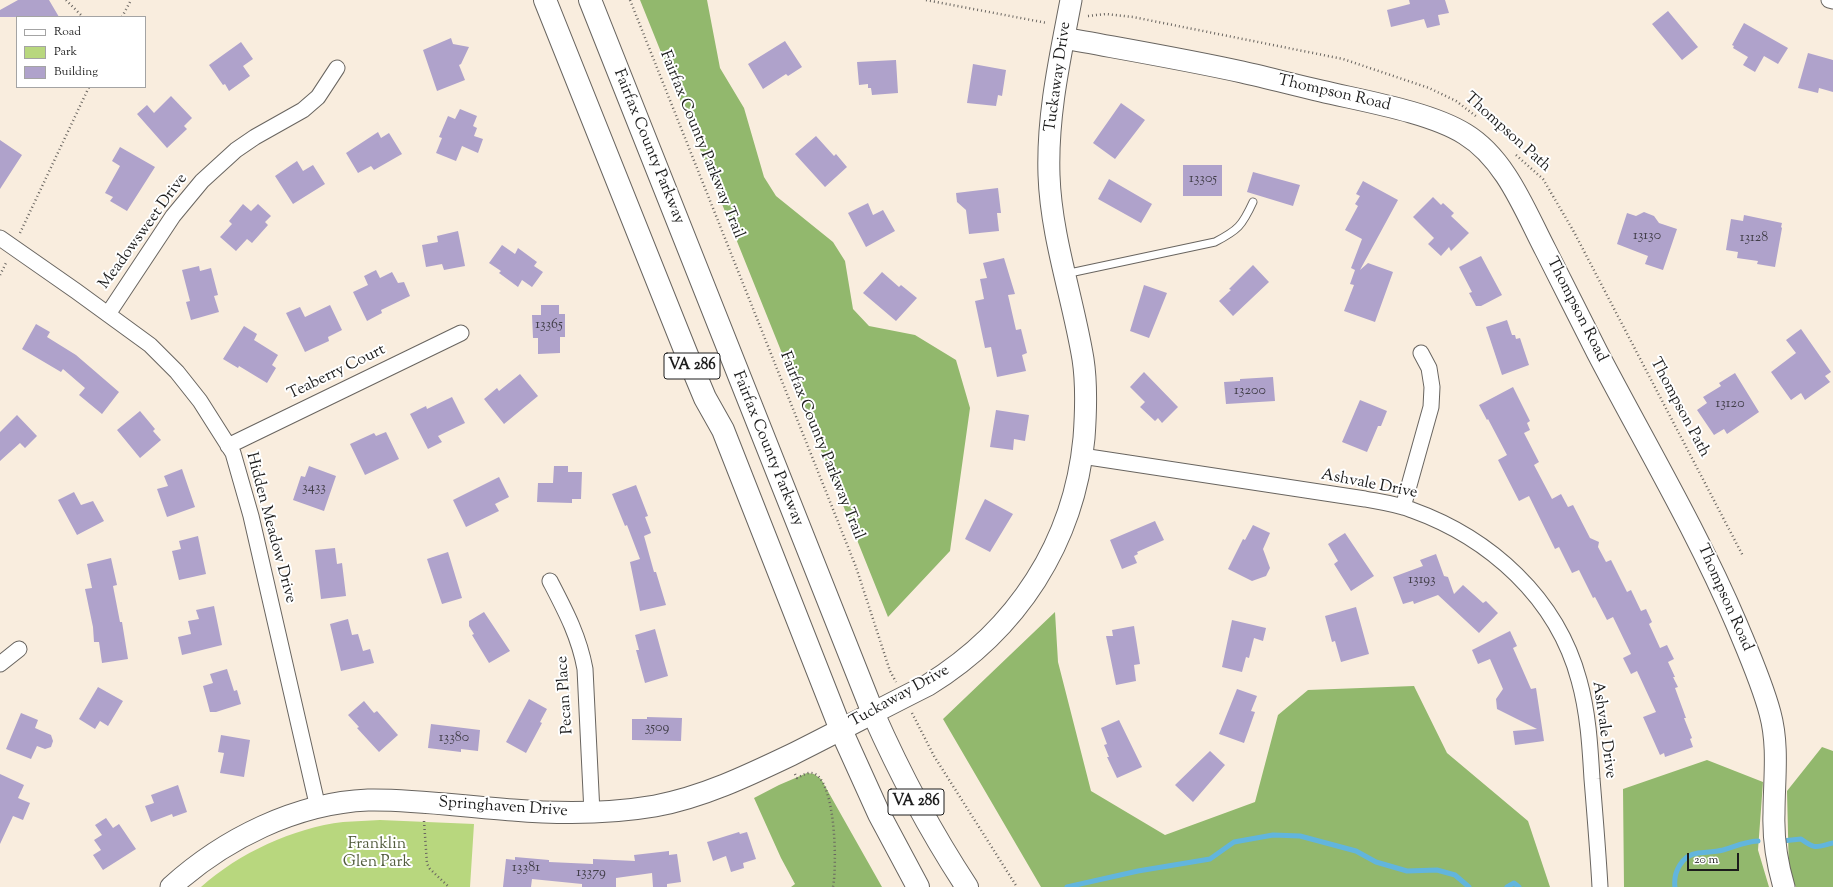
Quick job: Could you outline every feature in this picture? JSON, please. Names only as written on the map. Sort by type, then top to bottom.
[{"type":"highway","name":"Fairfax County Parkway","points":[[545,0],[687,355],[705,398],[723,430],[841,730],[880,814],[918,887]]},
{"type":"highway","name":"Fairfax County Parkway","points":[[590,0],[872,713],[902,777],[941,848],[967,887]]},
{"type":"street","points":[[1829,0],[1833,1]]},
{"type":"street","name":"Tuckaway Drive","points":[[841,730],[947,673],[973,652],[1002,625],[1027,595],[1048,561],[1072,505],[1082,456],[1086,412],[1085,381],[1083,359],[1053,211],[1049,175],[1054,88],[1067,19]]},
{"type":"street","name":"Thompson Road","points":[[1067,19],[1242,72],[1414,114],[1451,126],[1467,135],[1493,158],[1521,202],[1593,344],[1694,534],[1726,598],[1753,664],[1770,713],[1774,730],[1776,764],[1774,816],[1775,844],[1779,869],[1784,887]]},
{"type":"street","name":"Meadowsweet Drive","points":[[108,314],[173,216],[202,182],[236,150],[255,137],[303,110],[318,97],[337,68]]},
{"type":"street","name":"Hidden Meadow Drive","points":[[0,238],[150,345],[177,372],[200,401],[233,453],[251,516],[318,808]]},
{"type":"street","name":"Teaberry Court","points":[[228,446],[461,333]]},
{"type":"street","points":[[1403,507],[1431,407],[1432,387],[1429,368],[1421,354]]},
{"type":"street","name":"Ashvale Drive","points":[[1082,456],[1365,499],[1403,507],[1448,525],[1469,536],[1501,560],[1523,581],[1538,599],[1562,637],[1572,658],[1584,701],[1590,744],[1600,887]]},
{"type":"street","name":"Pecan Place","points":[[550,581],[573,625],[581,649],[585,668],[592,813]]},
{"type":"street","points":[[0,664],[19,649]]},
{"type":"street","name":"Springhaven Drive","points":[[171,887],[194,868],[237,839],[268,825],[318,808],[366,800],[424,802],[514,810],[592,813],[650,806],[693,796],[729,784],[786,758],[841,730]]},
{"type":"lane","points":[[1065,274],[1215,242],[1233,232],[1244,222],[1253,202]]},
{"type":"path","points":[[66,0],[82,16]]},
{"type":"path","points":[[122,16],[130,0]]},
{"type":"path","name":"Fairfax County Parkway Trail","points":[[630,0],[856,567],[890,671],[934,756],[1017,887]]},
{"type":"path","name":"Thompson Path","points":[[926,0],[1045,23],[1106,14],[1133,17],[1343,59],[1429,88],[1456,101],[1480,120]]},
{"type":"path","points":[[0,275],[89,88]]},
{"type":"path","name":"Thompson Path","points":[[1514,154],[1543,179],[1574,232],[1743,556]]},
{"type":"path","points":[[786,758],[797,778],[807,773],[814,774],[821,779],[826,788],[831,809],[836,865],[833,887]]},
{"type":"path","points":[[424,802],[427,864],[430,869],[449,887]]},
{"type":"green space","points":[[640,0],[707,0],[720,68],[744,108],[764,177],[776,196],[833,242],[845,261],[853,309],[869,326],[915,335],[956,360],[970,408],[950,551],[888,617]]},
{"type":"green space","points":[[1055,612],[1058,662],[1091,791],[1165,835],[1255,802],[1278,715],[1308,690],[1414,686],[1447,753],[1528,821],[1550,887],[1041,887],[943,719]]},
{"type":"green space","points":[[1822,747],[1833,751],[1833,887],[1796,887],[1789,875],[1787,791]]},
{"type":"green space","points":[[1707,760],[1763,782],[1758,850],[1769,887],[1624,887],[1623,789]]},
{"type":"green space","points":[[807,773],[814,774],[821,779],[882,887],[791,887],[795,884],[781,858],[754,798]]},
{"type":"green space","name":"Franklin Glen Park","points":[[380,820],[474,824],[470,887],[201,887],[232,863],[249,853],[286,836],[324,825],[343,822]]},
{"type":"building","points":[[18,0],[49,0],[58,16],[0,17],[0,10]]},
{"type":"building","points":[[1409,0],[1445,0],[1449,13],[1438,15],[1440,25],[1427,28],[1424,19],[1391,27],[1387,10],[1410,4]]},
{"type":"building","points":[[1668,11],[1698,47],[1682,60],[1652,24]]},
{"type":"building","points":[[1744,23],[1788,48],[1778,64],[1764,56],[1755,72],[1743,65],[1748,57],[1733,48],[1734,46],[1732,45]]},
{"type":"building","points":[[451,38],[453,44],[469,47],[461,64],[459,65],[465,80],[437,91],[423,50]]},
{"type":"building","points":[[785,41],[802,67],[788,76],[786,74],[763,89],[748,64]]},
{"type":"building","points":[[241,42],[253,59],[243,66],[250,76],[229,91],[209,65]]},
{"type":"building","points":[[1808,53],[1833,60],[1833,92],[1819,88],[1818,93],[1798,88]]},
{"type":"building","points":[[896,60],[898,93],[872,95],[871,88],[868,88],[868,84],[859,85],[857,62]]},
{"type":"building","points":[[973,64],[1006,70],[1002,96],[998,95],[996,106],[967,103]]},
{"type":"building","points":[[171,96],[192,118],[184,126],[187,129],[167,148],[137,114],[147,105],[154,113]]},
{"type":"building","points":[[1121,103],[1145,120],[1115,159],[1093,143]]},
{"type":"building","points":[[460,109],[477,116],[473,126],[477,128],[474,136],[483,139],[478,153],[462,146],[456,161],[436,153],[442,138],[439,137],[448,116],[455,119]]},
{"type":"building","points":[[378,132],[381,138],[389,133],[402,154],[374,170],[371,166],[358,173],[346,153]]},
{"type":"building","points":[[816,136],[834,156],[836,154],[847,167],[825,187],[795,154]]},
{"type":"building","points":[[0,140],[22,155],[0,189]]},
{"type":"building","points":[[120,147],[155,167],[127,211],[110,201],[113,197],[105,193],[120,166],[112,161]]},
{"type":"building","points":[[297,161],[303,171],[313,165],[325,184],[293,204],[275,176]]},
{"type":"building","points":[[1183,165],[1222,165],[1222,196],[1183,196]]},
{"type":"building","points":[[1253,172],[1300,185],[1293,206],[1247,192]]},
{"type":"building","points":[[1109,179],[1152,204],[1141,223],[1098,199]]},
{"type":"building","points":[[1363,181],[1398,200],[1360,270],[1368,263],[1393,272],[1375,322],[1344,311],[1354,285],[1350,284],[1355,270],[1351,268],[1362,239],[1345,230],[1358,206],[1355,204],[1360,196],[1356,194]]},
{"type":"building","points":[[998,188],[1001,213],[997,213],[999,231],[969,234],[966,210],[957,202],[956,193]]},
{"type":"building","points":[[1433,197],[1441,205],[1443,203],[1454,213],[1451,216],[1469,233],[1451,251],[1449,247],[1441,256],[1428,244],[1434,238],[1413,217]]},
{"type":"building","points":[[868,203],[873,215],[883,210],[895,231],[866,247],[848,213]]},
{"type":"building","points":[[243,204],[251,211],[258,204],[271,216],[265,222],[268,225],[252,243],[247,239],[236,251],[220,237],[232,224],[229,221]]},
{"type":"building","points":[[1644,212],[1654,216],[1659,223],[1677,229],[1663,270],[1645,264],[1648,256],[1617,244],[1627,213],[1636,216]]},
{"type":"building","points":[[1744,215],[1782,223],[1775,267],[1757,264],[1758,261],[1737,258],[1738,252],[1726,250],[1731,219],[1743,221]]},
{"type":"building","points":[[458,231],[465,266],[444,270],[442,264],[426,267],[422,245],[438,242],[437,236]]},
{"type":"building","points":[[502,245],[515,254],[518,248],[537,262],[534,266],[543,272],[532,287],[522,280],[518,287],[499,273],[501,271],[489,263]]},
{"type":"building","points":[[1481,256],[1502,295],[1481,306],[1476,306],[1469,293],[1472,292],[1459,267]]},
{"type":"building","points":[[1004,258],[1015,294],[1008,295],[1016,330],[1021,329],[1027,353],[1022,355],[1026,371],[997,377],[991,347],[985,348],[975,301],[984,299],[980,279],[987,278],[983,263]]},
{"type":"building","points":[[1253,265],[1269,282],[1233,316],[1219,301]]},
{"type":"building","points":[[199,266],[200,271],[211,268],[218,295],[214,296],[219,312],[191,320],[186,302],[190,301],[182,270]]},
{"type":"building","points":[[376,270],[380,278],[392,272],[398,283],[404,282],[410,296],[381,310],[382,313],[367,321],[353,292],[368,285],[364,276]]},
{"type":"building","points":[[882,272],[899,287],[901,285],[917,298],[896,321],[863,293]]},
{"type":"building","points":[[1144,285],[1167,293],[1149,338],[1130,331]]},
{"type":"building","points":[[330,305],[342,330],[328,337],[329,341],[305,352],[286,313],[300,307],[305,317]]},
{"type":"building","points":[[541,305],[559,305],[559,314],[565,314],[565,337],[560,337],[560,353],[538,354],[538,338],[533,338],[532,315],[541,315]]},
{"type":"building","points":[[1507,320],[1512,335],[1515,335],[1516,339],[1520,338],[1529,365],[1502,375],[1486,327]]},
{"type":"building","points":[[36,324],[50,332],[47,337],[76,355],[119,392],[102,414],[79,395],[85,388],[63,369],[61,372],[22,349]]},
{"type":"building","points":[[244,326],[257,334],[254,340],[278,355],[272,365],[276,368],[267,383],[239,366],[238,368],[223,359]]},
{"type":"building","points":[[1801,329],[1831,372],[1825,376],[1830,382],[1805,400],[1801,393],[1791,400],[1771,372],[1796,353],[1786,340]]},
{"type":"building","points":[[1144,372],[1178,407],[1162,423],[1158,418],[1155,421],[1140,407],[1145,402],[1130,387]]},
{"type":"building","points":[[1735,373],[1759,412],[1727,434],[1724,429],[1714,435],[1697,410],[1707,403],[1703,397],[1721,386],[1719,383]]},
{"type":"building","points":[[520,374],[538,396],[504,424],[484,399],[497,388],[499,391]]},
{"type":"building","points":[[1273,377],[1275,401],[1226,404],[1224,382],[1240,381],[1240,379]]},
{"type":"building","points":[[1513,387],[1530,421],[1527,423],[1530,430],[1524,433],[1539,462],[1534,465],[1552,499],[1561,494],[1568,507],[1573,505],[1590,538],[1599,542],[1598,547],[1606,562],[1611,560],[1627,592],[1631,590],[1641,611],[1646,609],[1652,622],[1649,624],[1660,648],[1667,645],[1674,659],[1668,662],[1678,687],[1675,688],[1686,718],[1684,718],[1692,738],[1690,739],[1693,747],[1665,757],[1664,753],[1660,755],[1643,717],[1656,712],[1637,671],[1631,674],[1623,658],[1631,654],[1613,617],[1607,620],[1595,597],[1593,598],[1579,570],[1572,573],[1559,547],[1555,549],[1529,496],[1519,501],[1498,460],[1507,455],[1479,405]]},
{"type":"building","points":[[452,397],[465,423],[438,436],[442,442],[428,449],[410,414],[426,406],[427,409]]},
{"type":"building","points":[[1360,400],[1387,411],[1381,426],[1378,426],[1367,452],[1342,442]]},
{"type":"building","points":[[996,410],[1029,415],[1025,441],[1014,439],[1013,450],[990,447]]},
{"type":"building","points":[[140,411],[155,429],[153,431],[161,440],[140,458],[117,430]]},
{"type":"building","points":[[17,415],[37,436],[25,448],[20,443],[0,461],[0,432]]},
{"type":"building","points":[[386,432],[399,459],[365,475],[350,444],[374,433],[376,436]]},
{"type":"building","points":[[309,466],[336,476],[324,511],[293,500],[301,476],[305,477]]},
{"type":"building","points":[[554,466],[568,466],[568,472],[582,472],[581,499],[572,499],[572,503],[537,502],[538,483],[553,483]]},
{"type":"building","points":[[182,469],[195,507],[167,517],[157,489],[168,486],[164,476]]},
{"type":"building","points":[[499,477],[509,497],[495,504],[499,511],[466,527],[453,500]]},
{"type":"building","points":[[636,485],[648,516],[645,517],[651,533],[644,536],[654,572],[656,572],[666,605],[640,611],[630,562],[640,559],[627,525],[625,526],[612,494]]},
{"type":"building","points":[[74,492],[81,505],[93,501],[104,521],[77,535],[58,500]]},
{"type":"building","points":[[985,499],[1013,514],[990,552],[965,539]]},
{"type":"building","points":[[1155,521],[1164,540],[1137,552],[1138,554],[1134,556],[1137,563],[1122,569],[1110,540]]},
{"type":"building","points":[[1253,525],[1270,533],[1263,549],[1270,568],[1266,576],[1252,581],[1228,569],[1243,539],[1245,540]]},
{"type":"building","points":[[1345,533],[1374,576],[1351,591],[1334,564],[1338,561],[1328,544]]},
{"type":"building","points":[[198,536],[206,574],[179,580],[172,551],[181,549],[179,541]]},
{"type":"building","points":[[335,548],[337,564],[342,563],[346,596],[321,599],[315,550]]},
{"type":"building","points":[[448,552],[462,598],[442,604],[427,559]]},
{"type":"building","points":[[1436,554],[1444,576],[1448,577],[1454,594],[1463,585],[1483,603],[1486,601],[1498,613],[1479,633],[1438,595],[1414,604],[1413,601],[1403,604],[1393,577],[1423,566],[1420,560]]},
{"type":"building","points":[[111,558],[117,585],[113,586],[120,622],[122,622],[128,659],[102,663],[99,642],[94,642],[93,627],[85,589],[92,588],[87,564]]},
{"type":"building","points":[[214,606],[222,645],[182,655],[178,637],[191,634],[188,621],[199,619],[196,610]]},
{"type":"building","points":[[1356,607],[1369,654],[1341,662],[1335,641],[1332,642],[1325,616]]},
{"type":"building","points":[[484,612],[510,651],[489,663],[472,635],[474,634],[469,626],[469,621]]},
{"type":"building","points":[[348,619],[352,635],[358,634],[363,651],[370,649],[374,663],[341,671],[330,624]]},
{"type":"building","points":[[1232,620],[1266,628],[1263,641],[1254,638],[1249,658],[1246,657],[1242,672],[1222,667]]},
{"type":"building","points":[[1134,626],[1140,664],[1134,665],[1136,681],[1116,685],[1106,636],[1113,636],[1112,630]]},
{"type":"building","points":[[655,629],[668,676],[645,683],[636,650],[639,650],[635,635]]},
{"type":"building","points":[[1510,631],[1517,646],[1513,648],[1531,689],[1536,688],[1544,741],[1515,745],[1513,731],[1537,729],[1497,709],[1496,699],[1503,689],[1490,659],[1478,664],[1472,650]]},
{"type":"building","points":[[227,669],[234,691],[237,690],[241,704],[216,712],[210,712],[203,686],[213,683],[210,674]]},
{"type":"building","points":[[98,687],[123,701],[108,726],[100,721],[95,729],[79,719]]},
{"type":"building","points":[[1237,689],[1257,696],[1251,711],[1255,712],[1244,743],[1219,734]]},
{"type":"building","points":[[529,699],[547,709],[540,722],[542,723],[526,753],[506,742]]},
{"type":"building","points":[[364,701],[374,713],[377,711],[398,735],[379,752],[357,728],[359,727],[348,715]]},
{"type":"building","points":[[21,713],[38,720],[35,728],[51,735],[53,741],[51,747],[45,749],[37,746],[31,759],[6,749]]},
{"type":"building","points":[[647,717],[682,718],[681,741],[632,740],[632,719],[647,719]]},
{"type":"building","points":[[1119,720],[1142,767],[1117,778],[1107,757],[1109,757],[1104,745],[1107,744],[1101,728]]},
{"type":"building","points":[[431,724],[480,730],[478,751],[461,749],[461,752],[428,748]]},
{"type":"building","points":[[221,735],[250,740],[244,777],[220,773],[224,753],[218,752]]},
{"type":"building","points":[[1210,751],[1225,765],[1193,802],[1175,785]]},
{"type":"building","points":[[0,774],[24,785],[18,798],[30,803],[23,820],[13,816],[0,844]]},
{"type":"building","points":[[178,785],[187,812],[173,817],[172,814],[151,822],[145,806],[154,803],[151,795]]},
{"type":"building","points":[[106,818],[113,828],[119,824],[136,849],[103,870],[93,855],[101,850],[94,840],[102,835],[95,825]]},
{"type":"building","points":[[739,832],[740,834],[747,832],[756,859],[743,863],[744,868],[731,872],[726,856],[713,861],[707,842]]},
{"type":"building","points":[[669,851],[669,855],[677,854],[681,882],[667,884],[667,887],[653,887],[652,873],[616,878],[616,887],[582,887],[582,884],[532,879],[531,887],[503,887],[506,859],[515,860],[515,857],[549,860],[549,862],[593,864],[593,859],[635,861],[634,855]]},
{"type":"waterway","points":[[1067,887],[1138,871],[1210,859],[1234,842],[1273,835],[1300,836],[1356,851],[1376,862],[1407,871],[1437,870],[1455,875],[1469,887]]},
{"type":"waterway","points":[[1782,841],[1801,839],[1816,847],[1833,843]]},
{"type":"waterway","points":[[1675,887],[1677,870],[1683,861],[1692,854],[1720,851],[1744,843],[1758,841]]},
{"type":"waterway","points":[[1507,887],[1514,883],[1519,887]]}]
